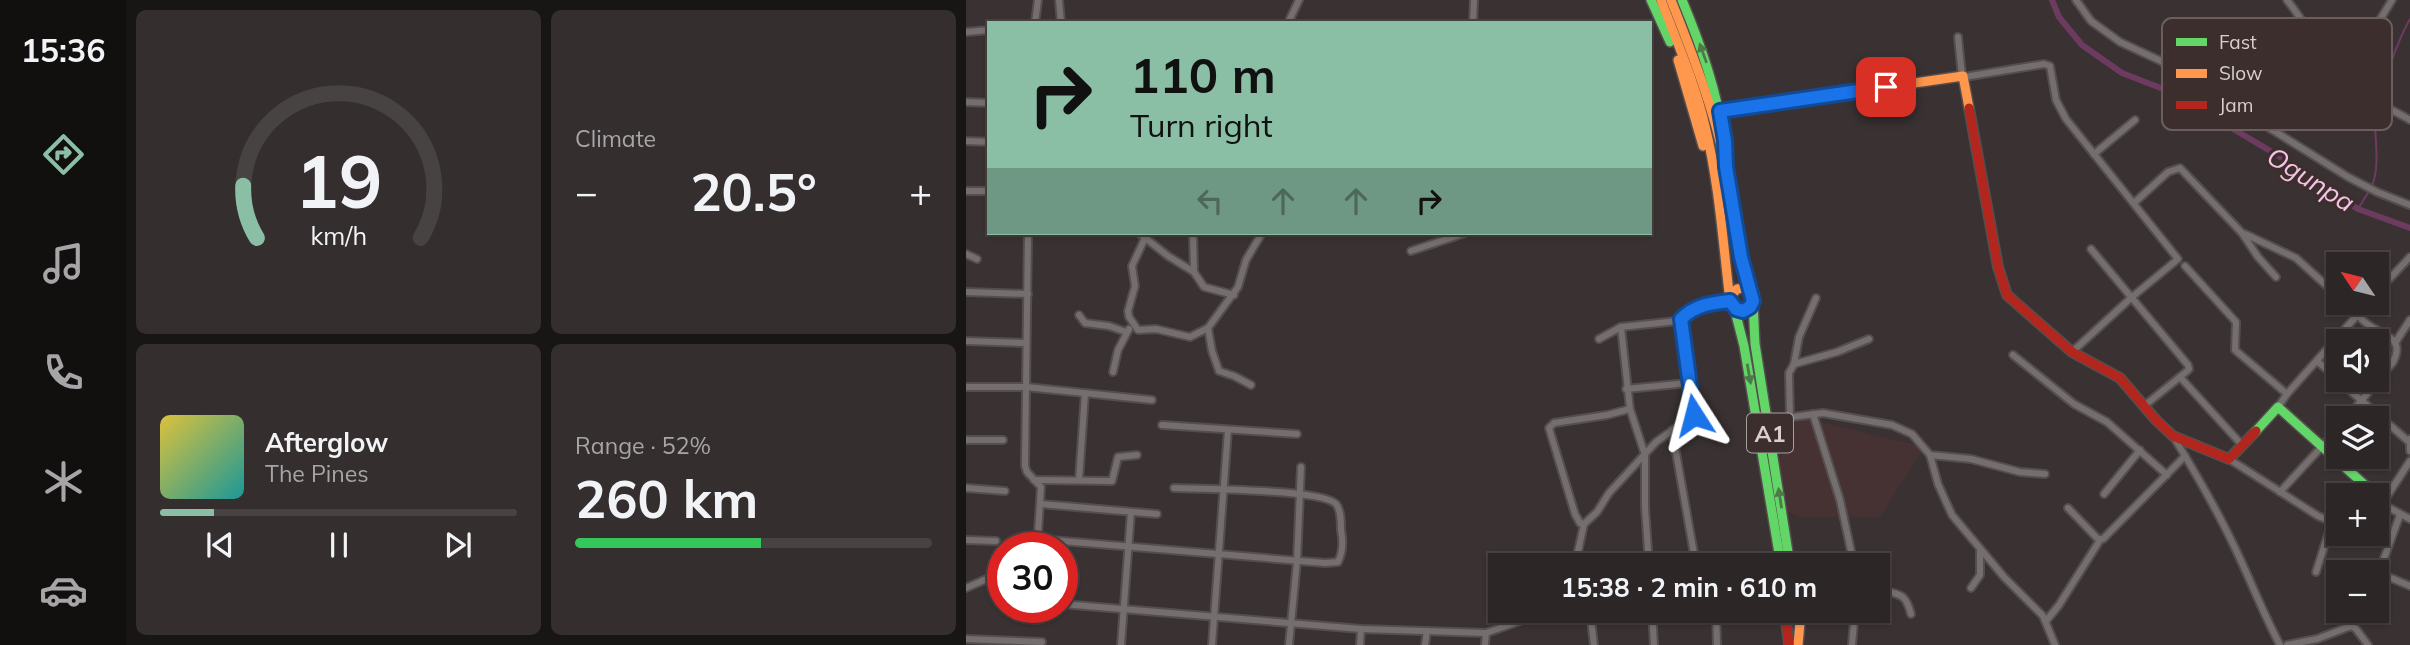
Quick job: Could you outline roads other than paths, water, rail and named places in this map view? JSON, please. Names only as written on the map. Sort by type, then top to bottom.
[{"type":"main road","points":[[1651,0],[1678,60],[1702,145],[1715,173]]},
{"type":"main road","name":"A1","points":[[1661,0],[1705,104],[1732,301],[1744,346],[1779,553]]},
{"type":"main road","name":"A1","points":[[1671,0],[1726,167],[1741,257],[1752,297],[1753,331],[1788,553]]},
{"type":"main road","points":[[1682,0],[1705,56],[1720,111],[1726,167]]},
{"type":"main road","points":[[1720,111],[1963,77],[1992,237],[2007,295],[2072,352],[2115,374],[2173,436],[2229,459],[2278,407],[2362,483]]},
{"type":"main road","points":[[1741,288],[1752,297],[1750,307],[1743,311],[1732,301],[1734,291],[1741,288]]},
{"type":"main road","points":[[1787,623],[1789,645]]},
{"type":"main road","points":[[1798,645],[1799,623]]},
{"type":"street","points":[[1035,21],[1038,0]]},
{"type":"street","points":[[1059,0],[1061,21]]},
{"type":"street","points":[[1288,21],[1299,0]]},
{"type":"street","points":[[1473,21],[1474,0]]},
{"type":"street","points":[[2076,0],[2091,21],[2107,34],[2162,62]]},
{"type":"street","points":[[2287,0],[2300,18]]},
{"type":"street","points":[[2381,18],[2392,0]]},
{"type":"street","points":[[966,32],[987,30]]},
{"type":"street","points":[[1958,37],[1963,77],[2050,66],[2060,109],[2178,259],[2072,352]]},
{"type":"street","points":[[966,102],[987,103]]},
{"type":"street","points":[[2392,110],[2410,120]]},
{"type":"street","points":[[2094,154],[2135,120]]},
{"type":"street","points":[[2273,130],[2377,192],[2410,205]]},
{"type":"street","points":[[966,141],[987,142]]},
{"type":"street","points":[[2133,203],[2168,172],[2180,167],[2242,233],[2276,277]]},
{"type":"street","points":[[966,191],[987,191]]},
{"type":"street","points":[[2242,233],[2296,258],[2326,285]]},
{"type":"street","points":[[1028,235],[1025,466],[1041,487],[1039,532]]},
{"type":"street","points":[[1141,235],[1194,272],[1204,287],[1234,295]]},
{"type":"street","points":[[1193,235],[1194,272]]},
{"type":"street","points":[[1145,238],[1132,265],[1135,286],[1128,311],[1132,324],[1138,330],[1156,329],[1189,337],[1208,328],[1234,295],[1241,282],[1246,260],[1261,235]]},
{"type":"street","points":[[1411,251],[1459,235]]},
{"type":"street","points":[[2091,249],[2188,365],[2189,369],[2144,406]]},
{"type":"street","points":[[966,254],[977,259]]},
{"type":"street","points":[[2389,279],[2410,257]]},
{"type":"street","points":[[2185,266],[2236,322],[2235,350],[2287,394]]},
{"type":"street","points":[[966,292],[1028,294]]},
{"type":"street","points":[[1790,417],[1789,373],[1794,364],[1799,337],[1816,298]]},
{"type":"street","points":[[1599,339],[1621,327],[1681,319],[1694,309],[1732,301]]},
{"type":"street","points":[[2278,407],[2358,315],[2384,332],[2395,343],[2398,351],[2396,358],[2358,406]]},
{"type":"street","points":[[1079,316],[1085,323],[1110,326],[1126,332]]},
{"type":"street","points":[[1578,553],[1584,524],[1597,512],[1609,493],[1672,430],[1694,415],[1681,319]]},
{"type":"street","points":[[2395,343],[2410,320]]},
{"type":"street","points":[[1113,372],[1118,349],[1132,324]]},
{"type":"street","points":[[1621,327],[1626,389],[1645,455],[1648,553]]},
{"type":"street","points":[[1208,328],[1219,371],[1251,385]]},
{"type":"street","points":[[1794,364],[1837,352],[1869,339]]},
{"type":"street","points":[[966,341],[1026,343]]},
{"type":"street","points":[[2013,355],[2074,404],[2107,422],[2166,475]]},
{"type":"street","points":[[2316,361],[2326,370]]},
{"type":"street","points":[[2180,377],[2242,445]]},
{"type":"street","points":[[1626,389],[1689,383]]},
{"type":"street","points":[[966,387],[1026,387],[1152,400]]},
{"type":"street","points":[[2352,392],[2409,440],[2410,451]]},
{"type":"street","points":[[1079,480],[1085,393]]},
{"type":"street","points":[[1584,524],[1580,523],[1575,514],[1549,428],[1554,423],[1630,409]]},
{"type":"street","points":[[1812,414],[1840,500],[1851,553]]},
{"type":"street","points":[[1768,420],[1834,414],[1892,425],[1912,434],[1930,455],[1938,484],[1952,515],[1980,550],[2046,621],[2055,645]]},
{"type":"street","points":[[1163,425],[1297,434]]},
{"type":"street","points":[[1212,645],[1228,430]]},
{"type":"street","points":[[1672,430],[1694,553]]},
{"type":"street","points":[[2173,436],[2213,505],[2263,615],[2280,645]]},
{"type":"street","points":[[966,440],[1003,440]]},
{"type":"street","points":[[2280,492],[2326,442]]},
{"type":"street","points":[[2104,494],[2140,450]]},
{"type":"street","points":[[1034,480],[1112,481],[1118,457],[1136,455]]},
{"type":"street","points":[[1930,455],[1971,459],[2020,472],[2045,474]]},
{"type":"street","points":[[2046,621],[2100,540],[2185,456]]},
{"type":"street","points":[[2229,459],[2326,519]]},
{"type":"street","points":[[2389,485],[2410,461]]},
{"type":"street","points":[[1289,645],[1297,561],[1301,467]]},
{"type":"street","points":[[966,488],[1005,491]]},
{"type":"street","points":[[1078,543],[1332,563],[1338,562],[1341,555],[1342,536],[1337,505],[1328,499],[1301,494],[1174,488]]},
{"type":"street","points":[[1041,505],[1157,514]]},
{"type":"street","points":[[2389,506],[2410,519]]},
{"type":"street","points":[[2068,508],[2100,540]]},
{"type":"street","points":[[1121,645],[1131,512]]},
{"type":"street","points":[[2389,544],[2400,515]]},
{"type":"street","points":[[966,540],[987,541]]},
{"type":"street","points":[[2316,572],[2326,546]]},
{"type":"street","points":[[1971,588],[1980,575],[1980,550]]},
{"type":"street","points":[[966,588],[987,579]]},
{"type":"street","points":[[2389,580],[2410,586]]},
{"type":"street","points":[[1890,592],[1900,594],[1907,600],[1911,614]]},
{"type":"street","points":[[1078,605],[1361,629],[1486,633],[1509,623]]},
{"type":"street","points":[[1589,623],[1594,645]]},
{"type":"street","points":[[1653,623],[1654,645]]},
{"type":"street","points":[[1716,623],[1717,645]]},
{"type":"street","points":[[1852,645],[1854,623]]},
{"type":"street","points":[[2287,645],[2317,639],[2351,626],[2368,645]]},
{"type":"street","points":[[1360,645],[1361,629]]},
{"type":"street","points":[[1425,645],[1427,631]]},
{"type":"street","points":[[1485,645],[1486,633]]},
{"type":"street","points":[[966,639],[1042,642]]},
{"type":"waterway","name":"Ogunpa","points":[[2052,0],[2059,17],[2082,45],[2122,73],[2162,89]]},
{"type":"waterway","points":[[2392,59],[2410,19]]},
{"type":"waterway","name":"Ogunpa","points":[[2235,130],[2358,209],[2410,228]]},
{"type":"waterway","points":[[2372,186],[2376,162],[2375,130]]},
{"type":"waterway","points":[[2358,209],[2369,191]]}]
